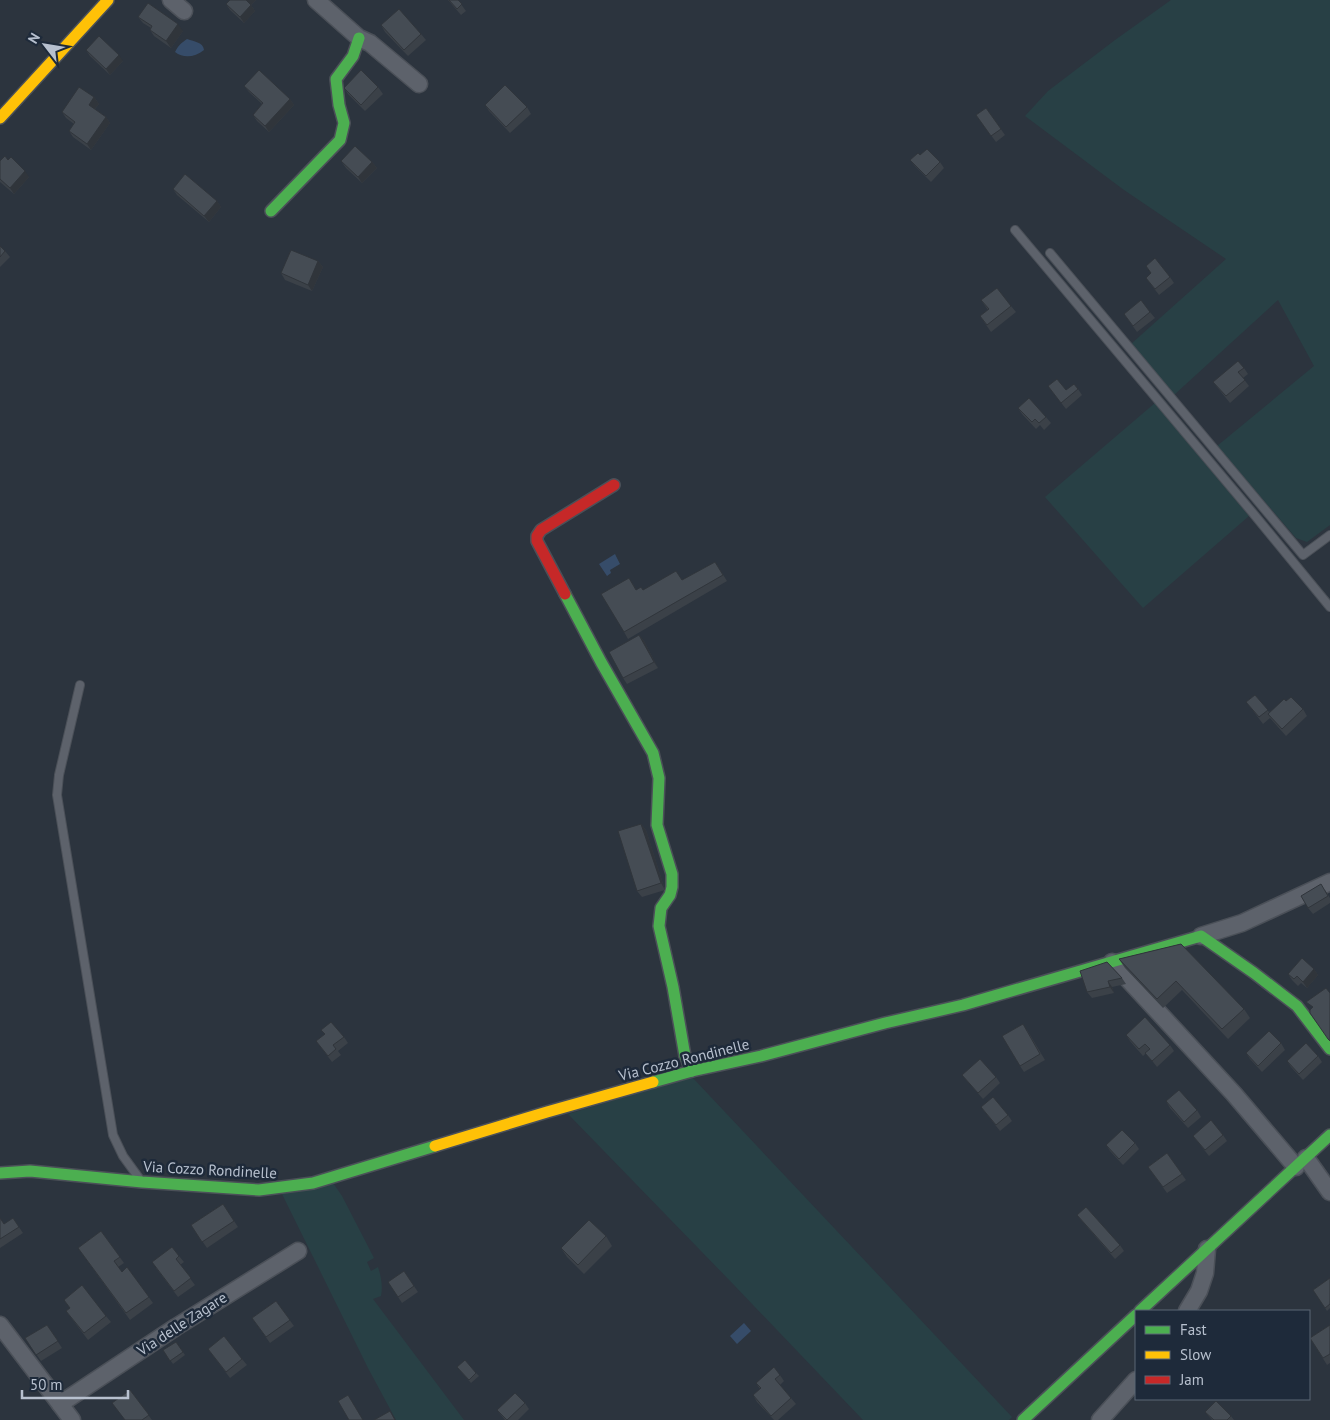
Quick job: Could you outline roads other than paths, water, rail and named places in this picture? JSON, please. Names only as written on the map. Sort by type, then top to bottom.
[{"type":"street","points":[[0,118],[108,0]]},
{"type":"street","points":[[316,0],[358,38],[370,43],[419,84]]},
{"type":"street","points":[[272,211],[340,140],[344,123],[339,105],[336,79],[353,56],[358,38]]},
{"type":"street","points":[[614,484],[541,530],[537,536],[537,541],[601,662],[653,753],[659,778],[658,824],[672,874],[672,886],[662,908],[660,926],[685,1056],[692,1071]]},
{"type":"street","points":[[1201,936],[1242,922],[1330,882]]},
{"type":"street","points":[[1201,936],[1297,1006],[1330,1049]]},
{"type":"street","name":"Via Cozzo Rondinelle","points":[[0,1173],[30,1171],[142,1182],[259,1190],[313,1183],[547,1112],[692,1071],[761,1056],[885,1023],[963,1005],[1201,936]]},
{"type":"street","points":[[1112,962],[1234,1094],[1330,1192]]},
{"type":"street","points":[[1141,1310],[1330,1135]]},
{"type":"street","points":[[1188,1310],[1199,1291],[1205,1273],[1207,1249]]},
{"type":"street","name":"Via delle Zagare","points":[[60,1404],[176,1327],[298,1251]]},
{"type":"street","points":[[1023,1420],[1135,1316]]},
{"type":"street","points":[[0,1325],[72,1420]]},
{"type":"street","points":[[1100,1420],[1135,1381]]},
{"type":"lane","points":[[1015,230],[1330,606]]},
{"type":"lane","points":[[1050,254],[1303,555],[1330,535]]},
{"type":"lane","points":[[80,685],[59,775],[57,795],[113,1135],[123,1156],[142,1182]]},
{"type":"water","points":[[187,39],[200,44],[204,50],[190,56],[182,56],[175,52]]},
{"type":"water","points":[[615,554],[620,564],[610,570],[611,573],[607,576],[599,564]]},
{"type":"water","points":[[744,1323],[751,1331],[737,1344],[730,1336]]}]
